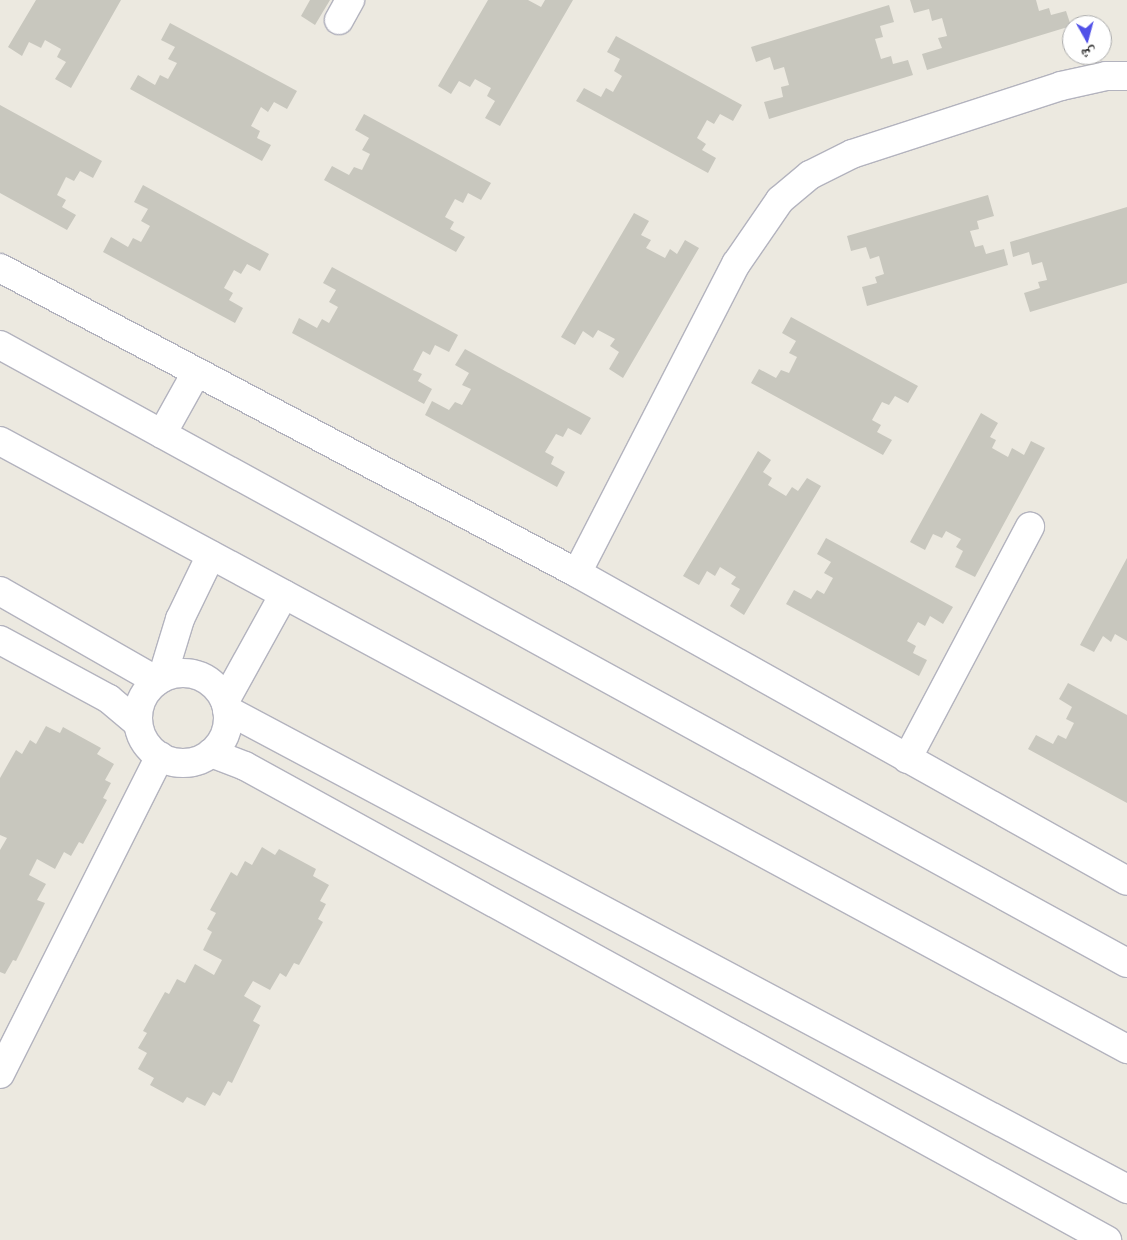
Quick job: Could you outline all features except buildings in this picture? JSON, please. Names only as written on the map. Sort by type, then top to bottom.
[{"type":"street","points":[[577,573],[736,264],[780,200],[810,175],[852,154],[1061,86],[1106,76],[1127,76]]},
{"type":"street","points":[[0,268],[577,573],[1127,881]]},
{"type":"street","points":[[0,345],[1127,963]]},
{"type":"street","points":[[162,434],[196,373]]},
{"type":"street","points":[[0,441],[1127,1049]]},
{"type":"street","points":[[907,759],[1030,527]]},
{"type":"street","points":[[211,555],[180,618],[160,679],[142,699],[138,723],[142,736],[160,756],[186,763],[211,753],[225,734],[226,706],[284,594]]},
{"type":"street","points":[[0,591],[160,679]]},
{"type":"street","points":[[0,640],[108,699],[138,723]]},
{"type":"street","points":[[160,679],[174,673],[199,676],[219,690],[226,706],[1127,1189]]},
{"type":"street","points":[[211,753],[245,766],[1107,1240]]},
{"type":"street","points":[[0,1074],[160,756]]}]
